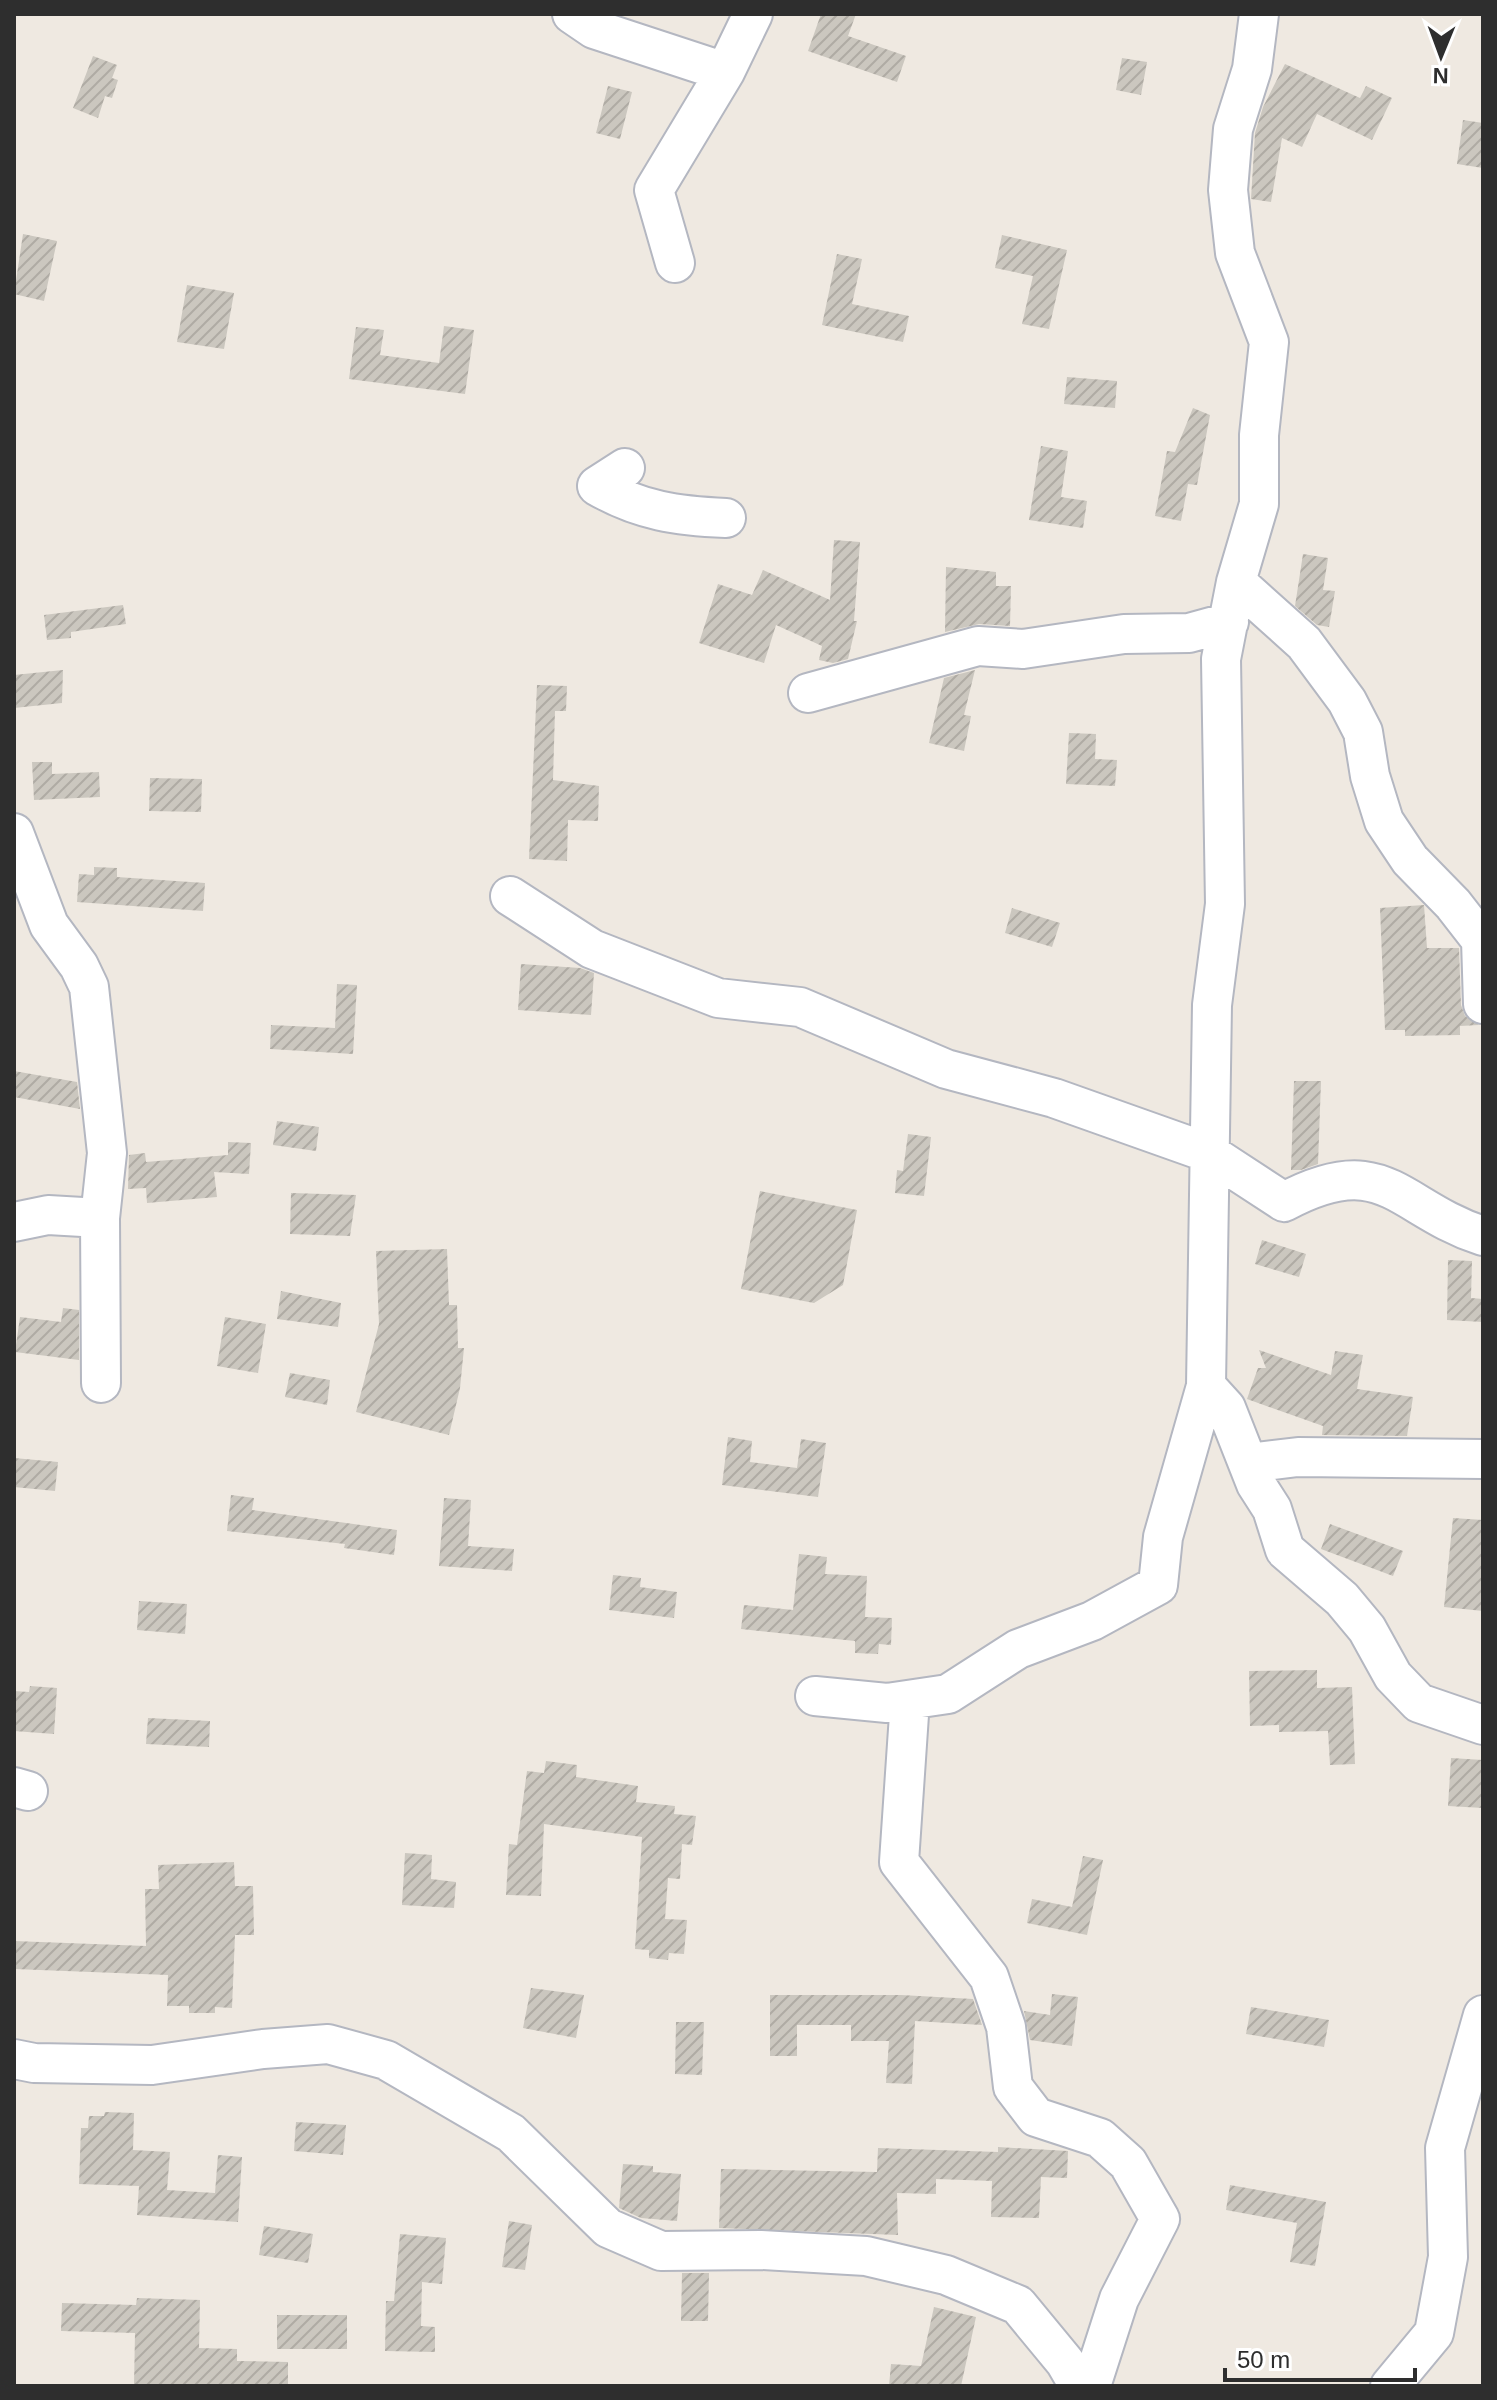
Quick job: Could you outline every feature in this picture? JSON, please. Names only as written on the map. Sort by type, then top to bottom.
[{"type":"street","points":[[572,14],[594,29],[725,72]]},
{"type":"street","points":[[675,263],[654,190],[725,72],[753,14]]},
{"type":"street","points":[[815,1696],[887,1703],[948,1694],[1018,1649],[1092,1621],[1158,1585],[1163,1537],[1206,1386],[1212,1005],[1225,904],[1221,659],[1236,582],[1259,504],[1259,435],[1269,342],[1235,253],[1228,190],[1233,129],[1252,69],[1259,14]]},
{"type":"street","points":[[625,468],[597,486],[624,502],[665,515],[726,518]]},
{"type":"street","points":[[1236,582],[1304,643],[1347,701],[1363,732],[1370,776],[1384,821],[1410,860],[1453,904],[1481,940],[1483,1004]]},
{"type":"street","points":[[808,693],[978,646],[1023,649],[1124,634],[1189,633],[1229,622]]},
{"type":"street","points":[[14,833],[49,925],[79,966],[89,987],[107,1153],[100,1218],[101,1383]]},
{"type":"street","points":[[510,896],[592,949],[718,998],[800,1007],[946,1069],[1054,1098],[1209,1153],[1284,1202],[1316,1184],[1365,1178],[1415,1200],[1456,1227],[1483,1236]]},
{"type":"street","points":[[14,1222],[48,1215],[100,1218]]},
{"type":"street","points":[[1206,1386],[1226,1408],[1248,1463],[1272,1509],[1285,1550],[1342,1599],[1367,1629],[1393,1676],[1419,1703],[1483,1725]]},
{"type":"street","points":[[1248,1463],[1298,1457],[1483,1459]]},
{"type":"street","points":[[910,1700],[899,1862],[989,1977],[1006,2027],[1013,2087],[1036,2117],[1100,2138],[1128,2163],[1160,2219],[1119,2299],[1091,2386]]},
{"type":"street","points":[[1390,2386],[1434,2333],[1448,2257],[1445,2148],[1483,2015]]},
{"type":"street","points":[[14,2059],[34,2063],[152,2065],[263,2049],[328,2044],[386,2060],[511,2133],[608,2228],[661,2251],[761,2250],[866,2256],[946,2275],[1018,2305],[1065,2362],[1079,2386]]},
{"type":"building","points":[[821,14],[856,14],[848,36],[906,56],[897,82],[808,51]]},
{"type":"building","points":[[93,56],[117,65],[112,78],[118,80],[112,98],[105,96],[98,118],[73,108]]},
{"type":"building","points":[[1122,58],[1147,62],[1141,95],[1116,90]]},
{"type":"building","points":[[1285,64],[1360,98],[1366,86],[1392,98],[1372,140],[1317,114],[1302,147],[1282,138],[1271,202],[1251,199],[1255,133],[1263,107]]},
{"type":"building","points":[[608,86],[632,92],[620,139],[596,133]]},
{"type":"building","points":[[1463,120],[1483,123],[1483,168],[1457,164]]},
{"type":"building","points":[[23,234],[57,241],[44,301],[14,294]]},
{"type":"building","points":[[1002,235],[1067,250],[1049,329],[1022,324],[1033,276],[995,268]]},
{"type":"building","points":[[837,254],[862,259],[852,304],[909,316],[903,342],[822,325]]},
{"type":"building","points":[[187,285],[234,293],[224,349],[177,342]]},
{"type":"building","points":[[444,326],[474,330],[465,394],[349,379],[356,327],[384,330],[380,355],[439,363]]},
{"type":"building","points":[[1067,377],[1117,381],[1115,408],[1064,404]]},
{"type":"building","points":[[1193,408],[1210,415],[1197,485],[1188,484],[1181,521],[1155,516],[1167,451],[1175,452]]},
{"type":"building","points":[[1041,446],[1068,451],[1061,497],[1087,501],[1083,528],[1029,520]]},
{"type":"building","points":[[834,540],[860,542],[854,621],[857,621],[848,659],[833,663],[819,660],[822,646],[776,625],[764,663],[699,643],[718,584],[752,595],[763,570],[830,600]]},
{"type":"building","points":[[1303,554],[1328,558],[1323,590],[1335,591],[1329,627],[1317,625],[1295,606]]},
{"type":"building","points":[[946,567],[996,572],[996,586],[1011,586],[1010,626],[979,624],[945,632]]},
{"type":"building","points":[[123,605],[126,624],[71,632],[71,638],[47,640],[44,615]]},
{"type":"building","points":[[63,670],[62,703],[14,708],[14,675]]},
{"type":"building","points":[[975,670],[964,715],[971,716],[964,751],[929,743],[944,678]]},
{"type":"building","points":[[537,685],[567,686],[566,711],[555,711],[553,780],[599,786],[598,821],[568,820],[567,861],[529,859]]},
{"type":"building","points":[[1069,733],[1096,734],[1095,759],[1117,760],[1115,786],[1066,784]]},
{"type":"building","points":[[32,762],[52,762],[52,774],[99,772],[100,797],[34,800]]},
{"type":"building","points":[[150,778],[202,779],[201,812],[149,811]]},
{"type":"building","points":[[94,867],[117,868],[117,877],[205,883],[203,911],[77,902],[79,874],[94,875]]},
{"type":"building","points":[[1424,905],[1427,948],[1459,948],[1461,1005],[1465,1016],[1479,1025],[1460,1026],[1460,1035],[1405,1036],[1405,1030],[1385,1030],[1380,908]]},
{"type":"building","points":[[1012,908],[1060,923],[1052,947],[1005,933]]},
{"type":"building","points":[[521,964],[580,968],[594,973],[591,1015],[518,1010]]},
{"type":"building","points":[[337,984],[357,985],[353,1054],[270,1049],[271,1025],[335,1028]]},
{"type":"building","points":[[14,1071],[77,1082],[80,1109],[14,1097]]},
{"type":"building","points":[[1294,1081],[1321,1081],[1318,1164],[1301,1170],[1291,1170]]},
{"type":"building","points":[[277,1121],[319,1127],[316,1151],[273,1145]]},
{"type":"building","points":[[908,1134],[931,1137],[924,1196],[895,1193],[897,1170],[903,1171]]},
{"type":"building","points":[[228,1142],[251,1143],[249,1174],[214,1172],[217,1197],[147,1203],[146,1188],[128,1189],[129,1155],[145,1153],[146,1162],[228,1155]]},
{"type":"building","points":[[760,1191],[857,1210],[843,1285],[814,1303],[741,1289]]},
{"type":"building","points":[[291,1193],[356,1195],[350,1236],[290,1234]]},
{"type":"building","points":[[1262,1240],[1306,1254],[1299,1277],[1255,1264]]},
{"type":"building","points":[[447,1249],[449,1305],[457,1305],[458,1348],[464,1348],[460,1388],[449,1435],[356,1412],[379,1324],[376,1251]]},
{"type":"building","points":[[1448,1260],[1472,1261],[1471,1298],[1483,1299],[1483,1322],[1447,1320]]},
{"type":"building","points":[[281,1291],[341,1303],[338,1327],[277,1319]]},
{"type":"building","points":[[63,1308],[79,1310],[79,1360],[15,1352],[20,1317],[61,1322]]},
{"type":"building","points":[[225,1317],[266,1324],[258,1373],[217,1366]]},
{"type":"building","points":[[1259,1350],[1331,1375],[1335,1351],[1363,1355],[1357,1389],[1413,1397],[1407,1436],[1322,1435],[1323,1426],[1247,1399],[1258,1368],[1266,1368]]},
{"type":"building","points":[[290,1373],[330,1380],[327,1405],[285,1397]]},
{"type":"building","points":[[728,1437],[752,1441],[750,1462],[797,1468],[801,1439],[826,1443],[818,1497],[722,1485]]},
{"type":"building","points":[[14,1458],[58,1462],[55,1491],[14,1487]]},
{"type":"building","points":[[231,1495],[254,1498],[252,1510],[397,1530],[394,1555],[344,1548],[345,1544],[227,1531]]},
{"type":"building","points":[[444,1498],[471,1500],[468,1546],[514,1549],[512,1571],[439,1566]]},
{"type":"building","points":[[1453,1518],[1483,1520],[1483,1611],[1444,1607]]},
{"type":"building","points":[[1330,1524],[1403,1551],[1393,1576],[1321,1549]]},
{"type":"building","points":[[799,1554],[827,1557],[825,1574],[867,1576],[865,1617],[892,1618],[891,1645],[879,1644],[878,1654],[855,1653],[855,1641],[741,1629],[744,1605],[793,1610]]},
{"type":"building","points":[[613,1575],[641,1578],[640,1587],[677,1592],[674,1618],[609,1610]]},
{"type":"building","points":[[139,1601],[187,1604],[185,1634],[137,1630]]},
{"type":"building","points":[[1317,1670],[1317,1688],[1352,1687],[1355,1764],[1330,1765],[1328,1731],[1279,1732],[1279,1725],[1250,1726],[1249,1671]]},
{"type":"building","points":[[30,1686],[57,1688],[54,1734],[14,1731],[14,1691],[29,1692]]},
{"type":"building","points":[[148,1718],[210,1721],[209,1747],[146,1744]]},
{"type":"building","points":[[1451,1758],[1483,1760],[1483,1808],[1448,1806]]},
{"type":"building","points":[[546,1761],[577,1765],[576,1777],[638,1786],[636,1802],[675,1806],[674,1814],[696,1816],[692,1845],[682,1844],[680,1879],[668,1878],[665,1919],[687,1920],[684,1954],[669,1953],[668,1960],[649,1958],[649,1950],[635,1949],[642,1837],[544,1824],[541,1896],[506,1895],[509,1844],[517,1845],[527,1771],[544,1773]]},
{"type":"building","points":[[405,1853],[432,1855],[431,1879],[456,1882],[454,1908],[402,1905]]},
{"type":"building","points":[[1083,1856],[1103,1860],[1087,1935],[1027,1923],[1032,1899],[1072,1907]]},
{"type":"building","points":[[234,1862],[235,1886],[253,1886],[254,1935],[235,1935],[232,2008],[215,2007],[215,2013],[189,2013],[189,2006],[167,2006],[168,1975],[14,1969],[14,1941],[146,1946],[145,1889],[159,1889],[158,1865]]},
{"type":"building","points":[[531,1988],[584,1995],[576,2038],[523,2028]]},
{"type":"building","points":[[1052,1994],[1078,1997],[1072,2046],[1030,2040],[1024,2011],[1050,2015]]},
{"type":"building","points":[[770,1995],[901,1995],[973,1999],[982,2025],[915,2021],[912,2084],[886,2083],[889,2041],[851,2041],[851,2025],[797,2025],[797,2056],[770,2056]]},
{"type":"building","points":[[1251,2007],[1329,2020],[1324,2047],[1246,2034]]},
{"type":"building","points":[[676,2022],[704,2022],[702,2075],[675,2074]]},
{"type":"building","points":[[105,2112],[134,2113],[133,2150],[170,2152],[167,2190],[215,2193],[218,2155],[242,2157],[238,2222],[137,2215],[139,2186],[79,2184],[81,2128],[88,2128],[89,2116],[104,2116]]},
{"type":"building","points":[[296,2122],[346,2125],[343,2155],[294,2151]]},
{"type":"building","points":[[998,2147],[1068,2151],[1067,2178],[1041,2177],[1039,2218],[991,2217],[992,2181],[936,2179],[936,2194],[897,2193],[898,2235],[719,2228],[721,2169],[877,2172],[878,2148],[998,2152]]},
{"type":"building","points":[[623,2164],[653,2166],[653,2172],[681,2174],[677,2221],[641,2218],[619,2208]]},
{"type":"building","points":[[1230,2185],[1326,2202],[1315,2266],[1290,2262],[1297,2223],[1226,2210]]},
{"type":"building","points":[[509,2221],[532,2225],[525,2270],[502,2267]]},
{"type":"building","points":[[264,2226],[313,2234],[308,2263],[259,2255]]},
{"type":"building","points":[[400,2234],[446,2238],[442,2284],[422,2282],[421,2326],[435,2327],[435,2352],[385,2351],[386,2301],[394,2301]]},
{"type":"building","points":[[682,2273],[709,2273],[708,2321],[681,2321]]},
{"type":"building","points":[[137,2298],[200,2300],[199,2348],[237,2349],[237,2361],[288,2362],[288,2386],[134,2386],[135,2333],[61,2331],[62,2303],[136,2305]]},
{"type":"building","points":[[934,2307],[976,2317],[961,2386],[889,2386],[891,2364],[921,2366]]},
{"type":"building","points":[[277,2315],[347,2315],[347,2349],[277,2349]]}]
